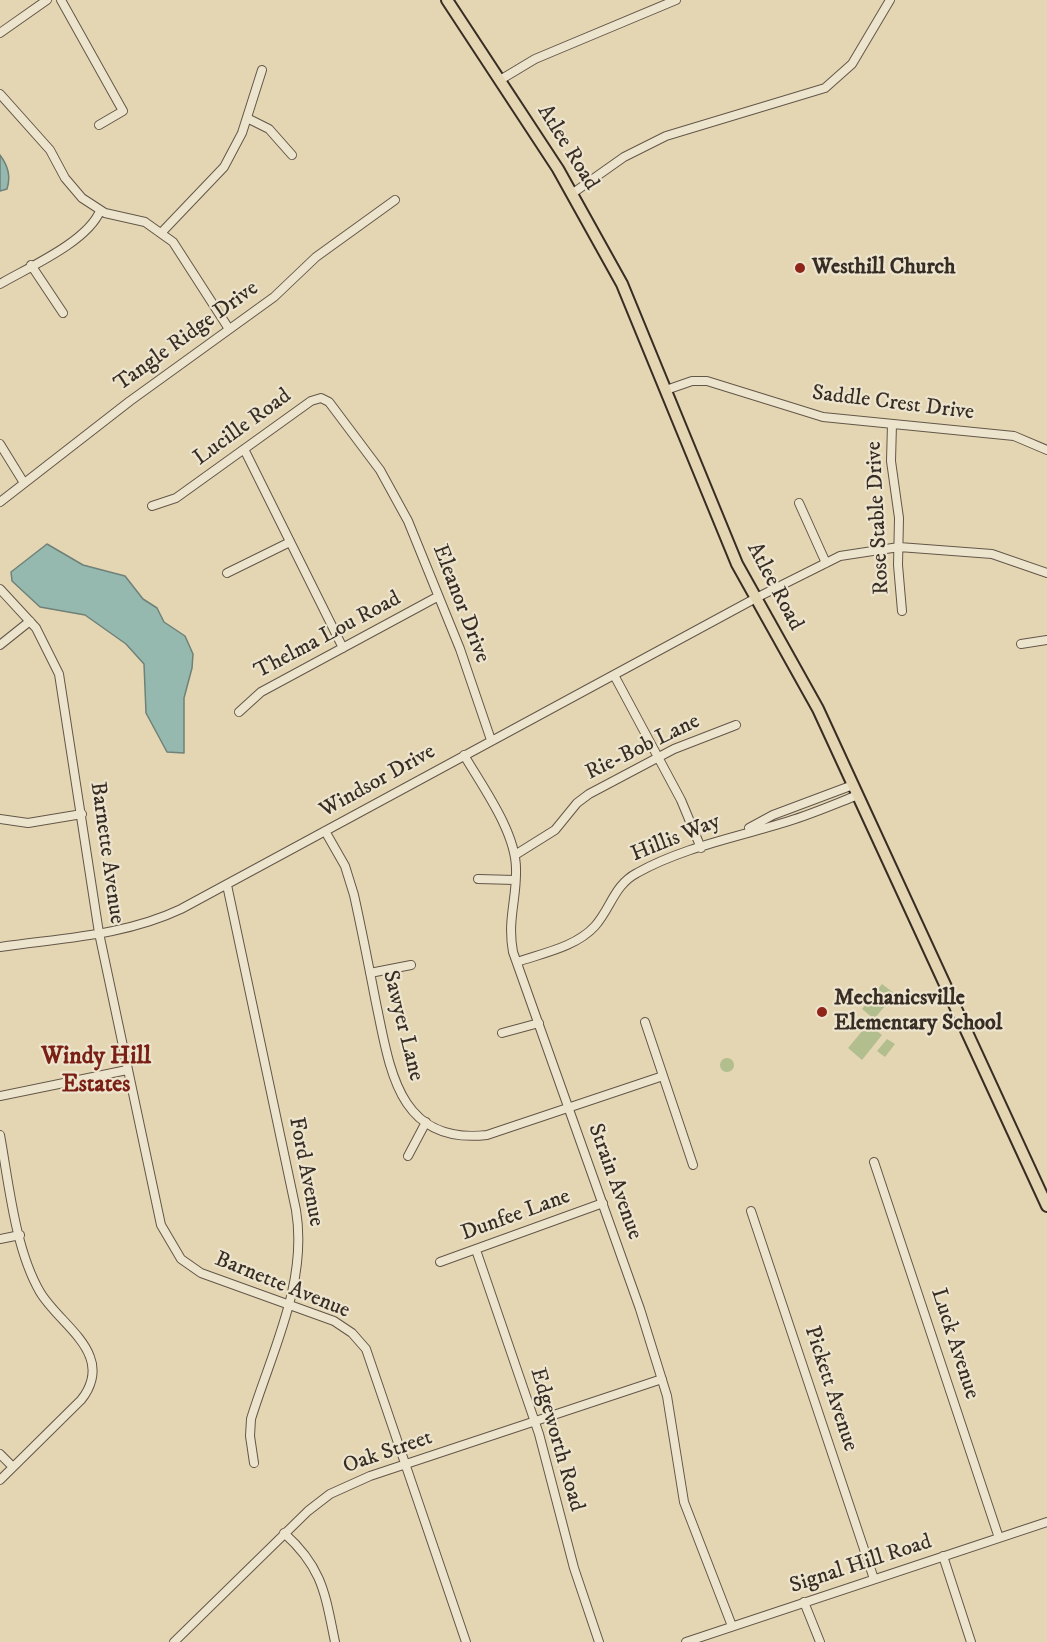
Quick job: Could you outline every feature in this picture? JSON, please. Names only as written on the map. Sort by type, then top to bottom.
[{"type":"main road","name":"Atlee Road","points":[[447,0],[573,193],[622,284],[737,564],[813,700],[1047,1206]]},
{"type":"street","points":[[0,33],[47,0]]},
{"type":"street","points":[[61,0],[123,111],[99,125]]},
{"type":"street","points":[[500,80],[534,59],[676,0]]},
{"type":"street","points":[[573,193],[624,157],[666,135],[825,88],[852,64],[890,0]]},
{"type":"street","points":[[162,232],[224,167],[247,118],[262,70]]},
{"type":"street","points":[[0,94],[50,150],[73,189],[100,211],[145,222],[162,232],[180,252],[229,329]]},
{"type":"street","points":[[247,118],[269,129],[292,155]]},
{"type":"street","name":"Tangle Ridge Drive","points":[[0,502],[130,401],[274,297],[316,256],[395,200]]},
{"type":"street","points":[[0,284],[81,234],[96,220],[100,211]]},
{"type":"street","points":[[31,265],[63,313]]},
{"type":"street","name":"Saddle Crest Drive","points":[[666,390],[693,381],[707,381],[804,413],[1014,436],[1047,450]]},
{"type":"street","name":"Lucille Road","points":[[152,506],[176,498],[311,401],[321,398],[329,402],[349,426],[389,485]]},
{"type":"street","name":"Rose Stable Drive","points":[[892,424],[891,461],[899,518],[902,611]]},
{"type":"street","points":[[0,444],[24,483]]},
{"type":"street","points":[[244,449],[343,648]]},
{"type":"street","name":"Eleanor Drive","points":[[389,485],[408,520],[437,597],[460,649],[492,740]]},
{"type":"street","points":[[799,503],[826,563]]},
{"type":"street","points":[[226,573],[290,542]]},
{"type":"street","name":"Windsor Drive","points":[[0,947],[99,933],[156,921],[227,885],[756,598],[826,563],[854,552],[899,547],[992,554],[1047,573]]},
{"type":"street","name":"Barnette Avenue","points":[[0,589],[30,621],[44,642],[59,674],[99,933],[157,1212],[172,1247],[181,1258],[201,1273],[334,1321],[360,1340],[371,1358],[466,1642]]},
{"type":"street","name":"Thelma Lou Road","points":[[239,712],[261,692],[437,597]]},
{"type":"street","points":[[0,645],[30,621]]},
{"type":"street","points":[[1021,644],[1047,640]]},
{"type":"street","points":[[614,675],[681,800],[701,848]]},
{"type":"street","name":"Rie-Bob Lane","points":[[515,855],[555,830],[585,797],[658,757],[736,725]]},
{"type":"street","name":"Strain Avenue","points":[[464,755],[502,822],[515,855],[515,880],[509,924],[517,962],[603,1203],[662,1379],[684,1502],[732,1626]]},
{"type":"street","name":"Hillis Way","points":[[517,962],[563,946],[587,933],[601,918],[619,886],[634,874],[740,833],[773,815],[855,790]]},
{"type":"street","points":[[0,819],[28,823],[82,814]]},
{"type":"street","name":"Sawyer Lane","points":[[325,831],[350,879],[393,1079],[409,1108],[426,1122],[458,1135],[481,1136],[499,1132],[568,1106],[663,1076]]},
{"type":"street","points":[[478,879],[515,880]]},
{"type":"street","name":"Ford Avenue","points":[[227,885],[299,1227],[299,1260],[289,1305],[251,1419],[250,1436],[254,1463]]},
{"type":"street","points":[[370,973],[411,966]]},
{"type":"street","points":[[645,1022],[693,1165]]},
{"type":"street","points":[[502,1033],[539,1023]]},
{"type":"street","points":[[0,1096],[127,1070]]},
{"type":"street","points":[[408,1156],[426,1122]]},
{"type":"street","points":[[0,1135],[27,1263],[39,1290],[58,1318],[87,1349],[93,1371],[89,1388],[81,1400],[0,1480]]},
{"type":"street","name":"Luck Avenue","points":[[874,1162],[999,1538]]},
{"type":"street","name":"Dunfee Lane","points":[[441,1262],[603,1203]]},
{"type":"street","name":"Pickett Avenue","points":[[751,1211],[874,1579]]},
{"type":"street","points":[[0,1239],[20,1235]]},
{"type":"street","name":"Edgeworth Road","points":[[476,1250],[534,1421],[574,1568],[599,1642]]},
{"type":"street","name":"Oak Street","points":[[174,1642],[284,1533],[330,1494],[370,1476],[662,1379]]},
{"type":"street","points":[[0,1454],[13,1467]]},
{"type":"street","name":"Signal Hill Road","points":[[686,1642],[709,1638],[732,1626],[1047,1522]]},
{"type":"street","points":[[284,1533],[303,1552],[320,1577],[335,1642]]},
{"type":"street","points":[[943,1556],[971,1642]]},
{"type":"street","points":[[804,1602],[820,1642]]},
{"type":"green space","points":[[882,984],[895,994],[874,1019],[862,1009]]},
{"type":"green space","points":[[868,1024],[882,1035],[862,1060],[848,1048]]},
{"type":"green space","points":[[887,1039],[895,1044],[885,1057],[877,1051]]},
{"type":"green space","points":[[724,1058],[730,1058],[734,1065],[730,1072],[724,1072],[720,1068],[720,1062]]},
{"type":"water","points":[[0,155],[7,167],[9,180],[7,189],[0,191]]},
{"type":"water","points":[[47,544],[83,565],[125,576],[143,599],[157,608],[164,622],[185,636],[193,654],[192,668],[184,698],[184,753],[167,752],[146,713],[144,664],[126,644],[85,615],[40,607],[12,581],[11,572]]},
{"type":"place","name":"Westhill Church","points":[[800,268]]},
{"type":"place","name":"Mechanicsville Elementary School","points":[[822,1012]]},
{"type":"district","name":"Windy Hill Estates","points":[[96,1072]]}]
